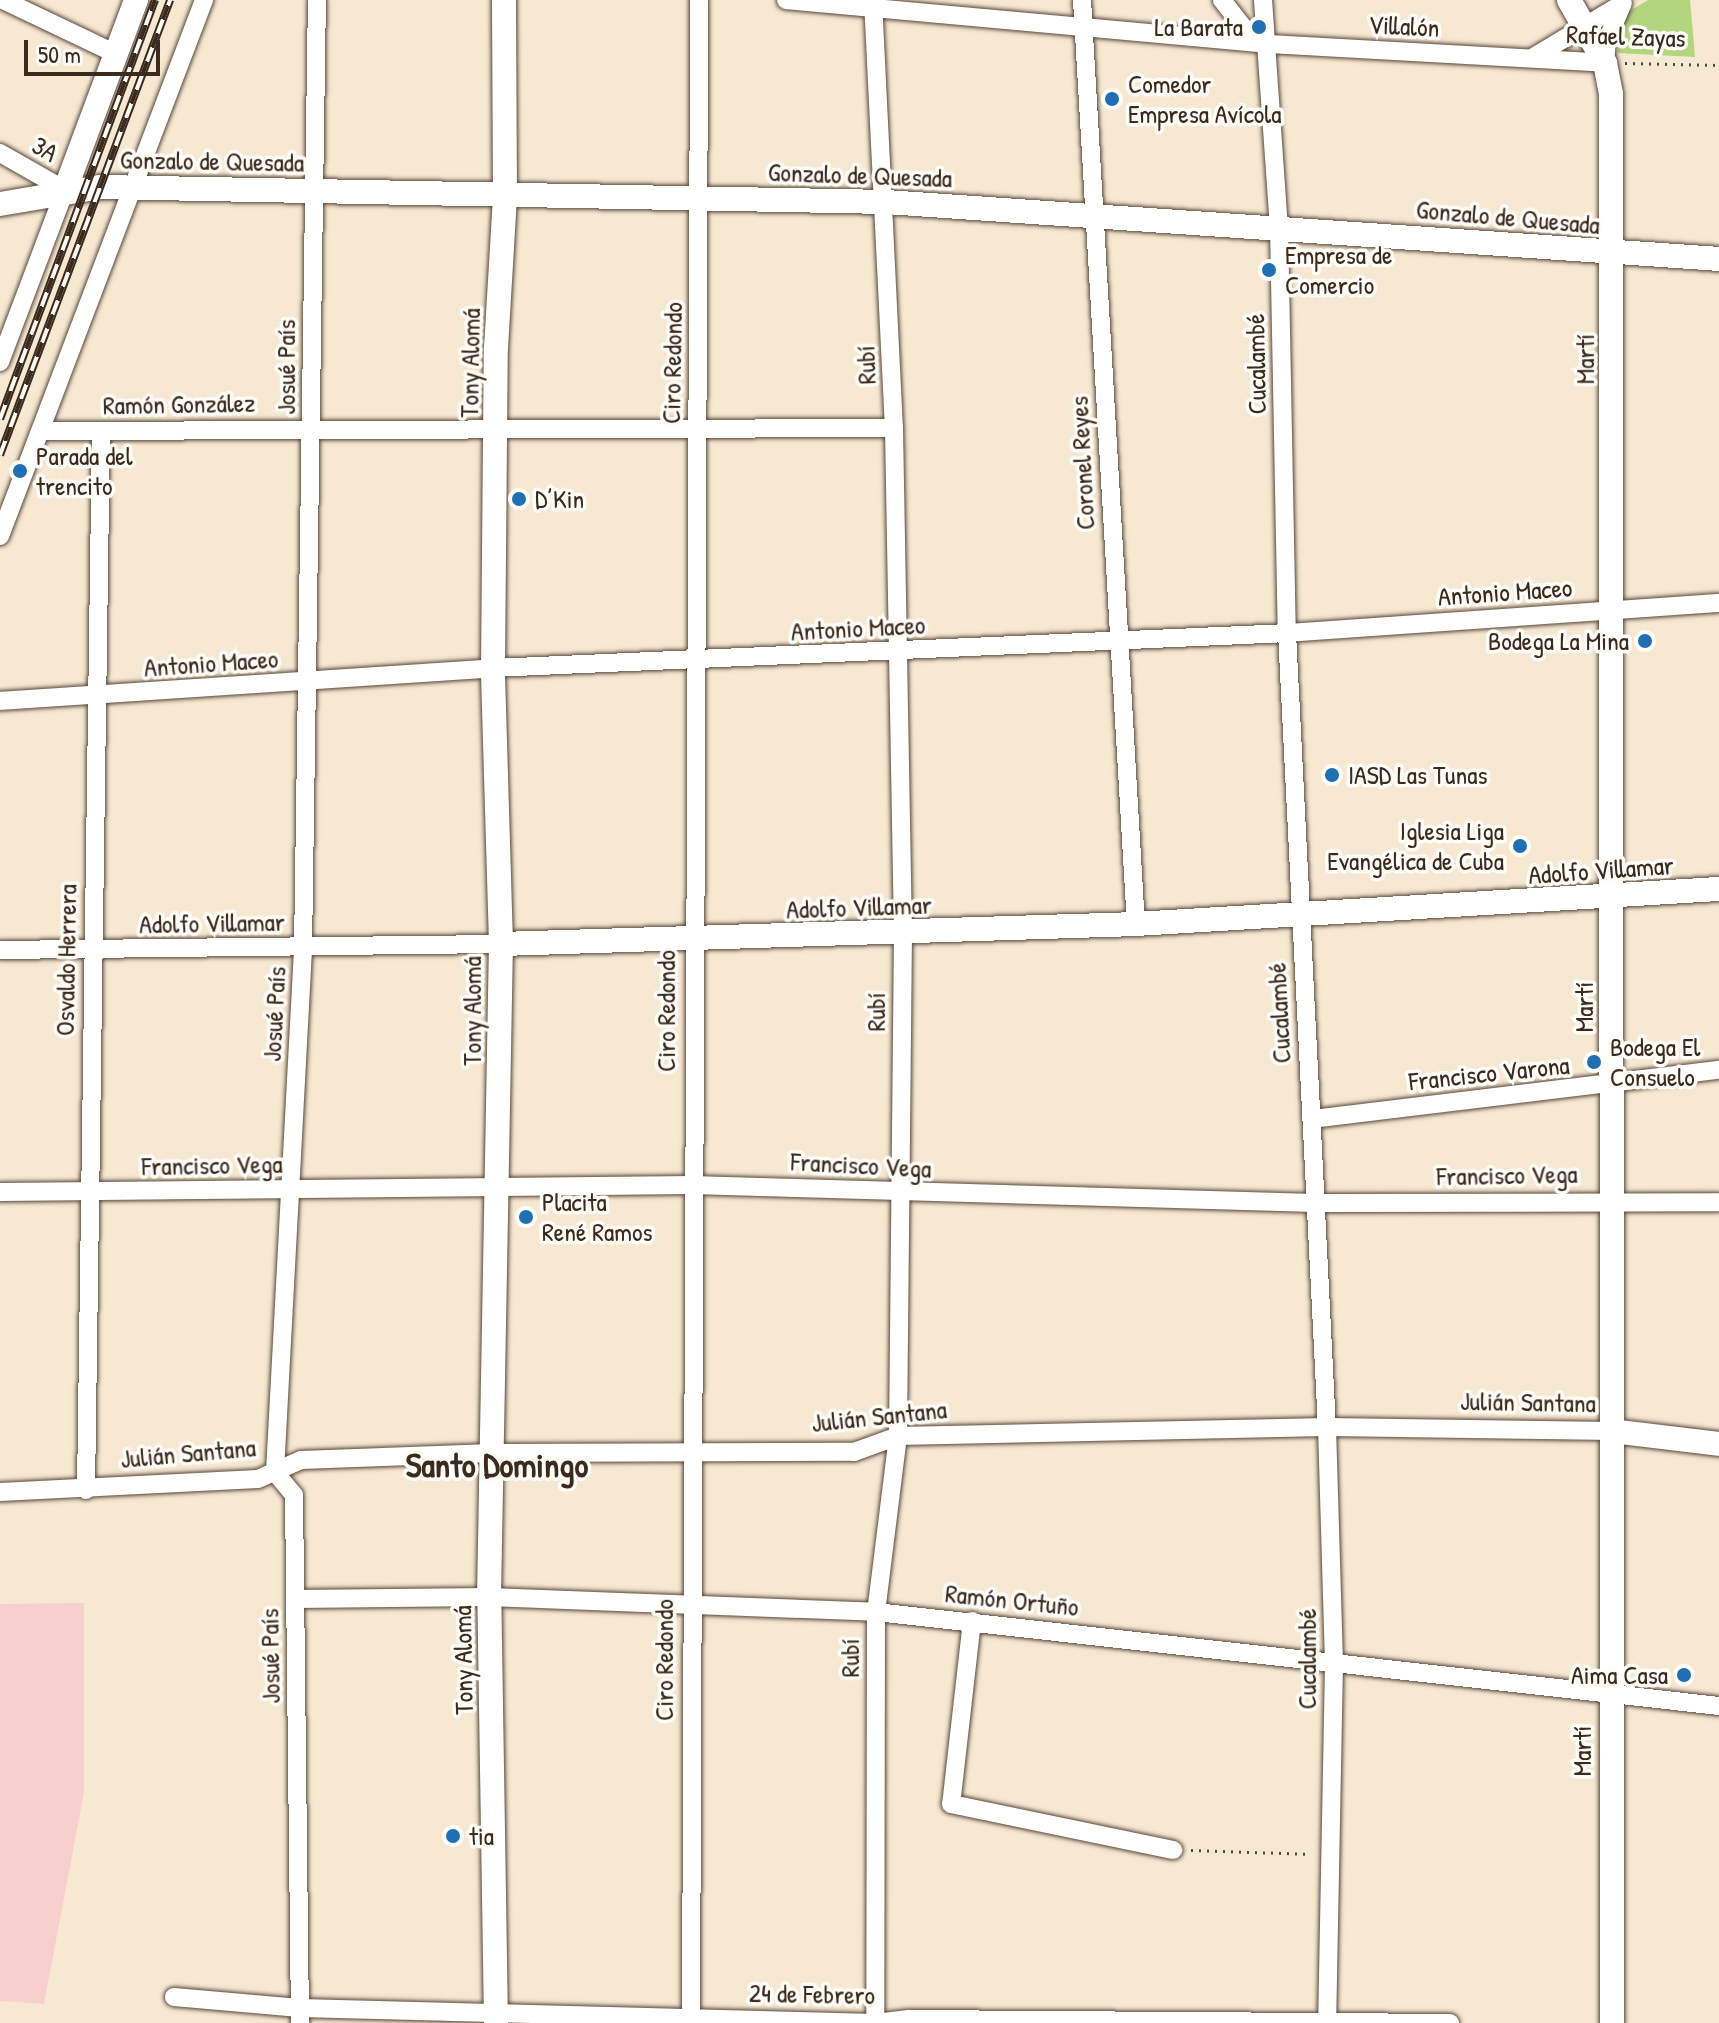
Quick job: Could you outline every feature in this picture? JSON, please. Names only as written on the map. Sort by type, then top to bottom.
[{"type":"street","points":[[3,0],[116,54]]},
{"type":"street","points":[[0,362],[136,0]]},
{"type":"street","points":[[0,536],[204,0]]},
{"type":"street","name":"Josué País","points":[[300,2016],[294,1495],[275,1472],[303,950],[317,0]]},
{"type":"street","name":"Tony Alomá","points":[[496,2018],[489,1597],[499,1188],[501,944],[493,668],[505,195],[504,0]]},
{"type":"street","name":"Ciro Redondo","points":[[691,2021],[689,1604],[699,0]]},
{"type":"street","name":"Villalón","points":[[786,0],[873,4],[1262,42],[1532,58]]},
{"type":"street","name":"Coronel Reyes","points":[[1082,0],[1136,924]]},
{"type":"street","points":[[1222,0],[1262,42]]},
{"type":"street","name":"Cucalambé","points":[[1263,0],[1262,42],[1279,227],[1287,633],[1327,1427],[1334,1664],[1327,2022]]},
{"type":"street","name":"Martí","points":[[1569,0],[1605,63],[1611,94],[1613,898],[1609,1695],[1612,2023]]},
{"type":"street","points":[[1532,58],[1625,2]]},
{"type":"street","points":[[1605,63],[1607,40],[1625,2]]},
{"type":"street","name":"Rubí","points":[[873,4],[886,202],[894,428],[903,933],[898,1436],[876,1612],[875,2023]]},
{"type":"street","name":"Rafael Zayas","points":[[1532,58],[1605,63]]},
{"type":"street","name":"3A","points":[[0,153],[65,190]]},
{"type":"street","name":"Gonzalo de Quesada","points":[[0,204],[65,190],[134,188],[886,202],[1719,259]]},
{"type":"street","name":"Ramón González","points":[[42,431],[497,426],[894,428]]},
{"type":"street","name":"Osvaldo Herrera","points":[[86,1490],[86,1192],[99,698],[101,432]]},
{"type":"street","name":"Antonio Maceo","points":[[0,701],[99,698],[493,668],[694,663],[1287,633],[1719,603]]},
{"type":"street","name":"Adolfo Villamar","points":[[0,950],[303,950],[692,941],[1299,917],[1719,889]]},
{"type":"street","name":"Francisco Varona","points":[[1312,1119],[1719,1070]]},
{"type":"street","name":"Francisco Vega","points":[[0,1192],[691,1185],[882,1189],[901,1195],[1315,1203],[1719,1202]]},
{"type":"street","name":"Julián Santana","points":[[0,1492],[258,1479],[301,1460],[492,1453],[854,1452],[898,1436],[1327,1427],[1612,1431],[1719,1444]]},
{"type":"street","name":"Ramón Ortuño","points":[[296,1599],[489,1597],[876,1612],[1719,1706]]},
{"type":"street","points":[[972,1621],[951,1804],[1173,1850]]},
{"type":"street","name":"24 de Febrero","points":[[174,1997],[300,2016],[875,2023],[1450,2023]]},
{"type":"path","name":"Rafael Zayas","points":[[1605,63],[1719,65]]},
{"type":"path","points":[[1173,1850],[1331,1855]]},
{"type":"shaded area","points":[[84,1603],[84,1792],[44,2004],[0,2001],[0,1604]]},
{"type":"green space","points":[[1648,0],[1690,0],[1695,57],[1618,53],[1619,32],[1628,12]]},
{"type":"railway","points":[[0,419],[155,0]]},
{"type":"railway","points":[[0,455],[170,0]]},
{"type":"place","name":"La Barata","points":[[1259,27]]},
{"type":"place","name":"Comedor Empresa Avícola","points":[[1112,99]]},
{"type":"place","name":"Empresa de Comercio","points":[[1269,270]]},
{"type":"place","name":"Parada del trencito","points":[[20,471]]},
{"type":"place","name":"D’Kin","points":[[519,499]]},
{"type":"place","name":"Bodega La Mina","points":[[1645,641]]},
{"type":"place","name":"IASD Las Tunas","points":[[1332,775]]},
{"type":"place","name":"Iglesia Liga Evangélica de Cuba","points":[[1520,846]]},
{"type":"place","name":"Bodega El Consuelo","points":[[1594,1062]]},
{"type":"place","name":"Placita René Ramos","points":[[526,1217]]},
{"type":"place","name":"Aima Casa","points":[[1684,1675]]},
{"type":"place","name":"tia","points":[[453,1836]]},
{"type":"district","name":"Santo Domingo","points":[[497,1466]]}]
